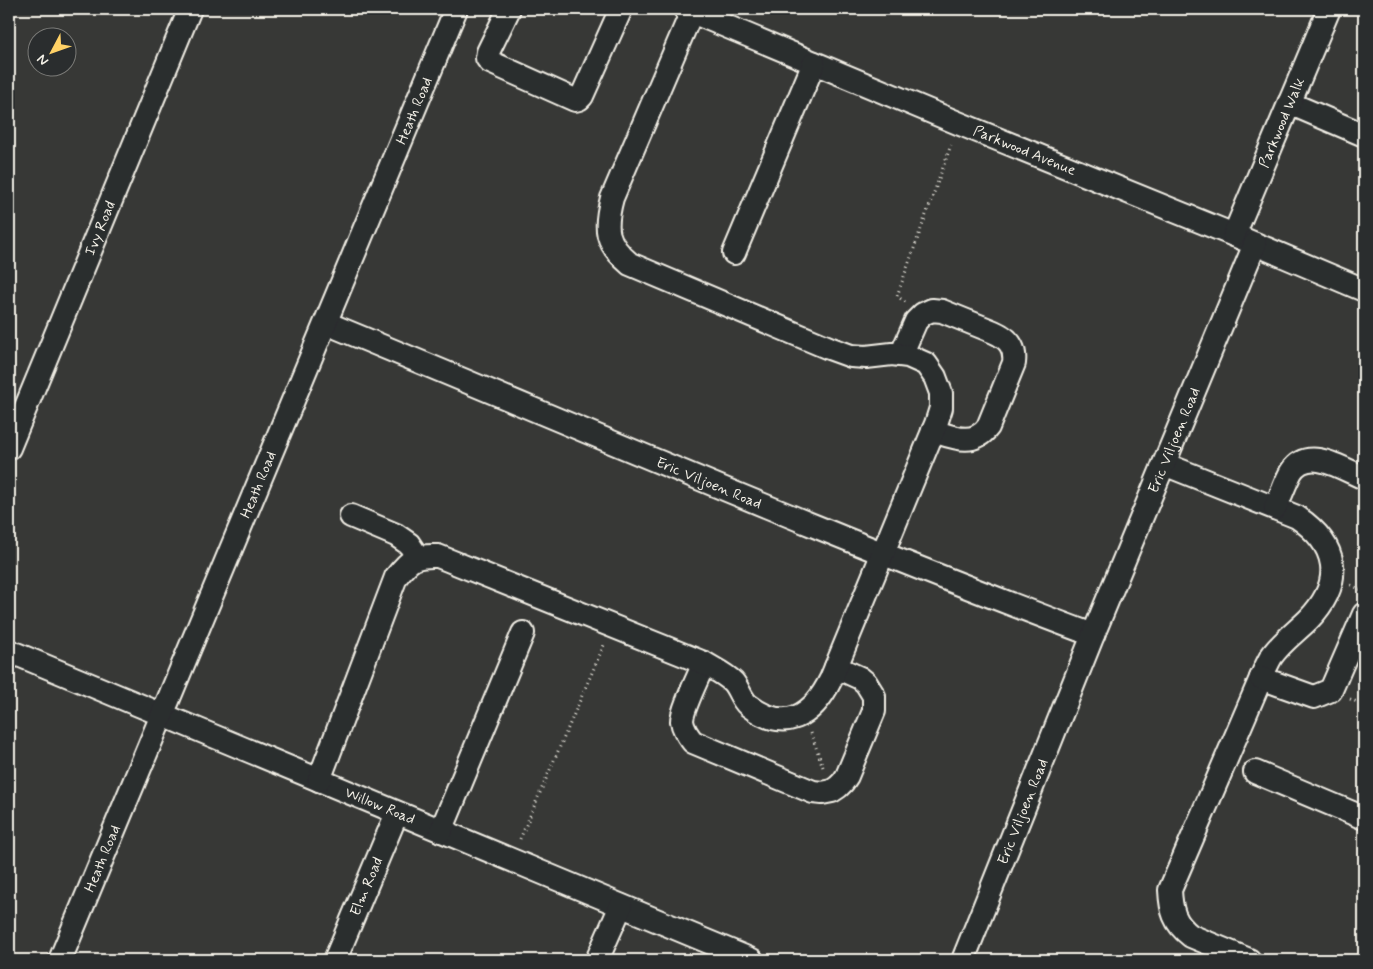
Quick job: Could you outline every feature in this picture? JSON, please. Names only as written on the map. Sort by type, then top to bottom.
[{"type":"street","name":"Ivy Road","points":[[9,448],[190,9]]},
{"type":"street","name":"Heath Road","points":[[60,960],[456,9]]},
{"type":"street","points":[[509,9],[488,52],[487,58],[490,62],[578,100],[582,96],[621,9]]},
{"type":"street","name":"Parkwood Walk","points":[[1234,235],[1330,9]]},
{"type":"street","points":[[319,780],[396,577],[402,568],[417,556],[438,556],[704,663],[720,672],[733,683],[746,704],[772,719],[789,719],[804,714],[814,706],[825,692],[933,431],[941,408],[941,393],[935,377],[926,364],[908,356],[892,354],[866,357],[851,356],[630,264],[619,255],[609,237],[608,216],[612,198],[690,10]]},
{"type":"street","name":"Parkwood Avenue","points":[[690,10],[1364,290]]},
{"type":"street","points":[[734,253],[814,62]]},
{"type":"street","points":[[1289,103],[1364,135]]},
{"type":"street","name":"Eric Viljoen Road","points":[[964,960],[1093,635],[1255,244]]},
{"type":"street","points":[[901,355],[916,321],[923,314],[932,310],[942,311],[994,332],[1012,344],[1015,356],[1014,363],[988,427],[983,433],[966,440],[933,431]]},
{"type":"street","name":"Eric Viljoen Road","points":[[326,324],[883,554],[997,600],[1093,635]]},
{"type":"street","points":[[1275,508],[1292,471],[1304,460],[1320,459],[1364,478]]},
{"type":"street","points":[[1164,464],[1296,516],[1310,526],[1321,538],[1328,550],[1332,564],[1333,576],[1328,591],[1310,618],[1270,658],[1170,890],[1174,916],[1178,924],[1190,936],[1249,960]]},
{"type":"street","points":[[351,516],[396,536],[409,544],[417,556]]},
{"type":"street","points":[[1261,678],[1314,697],[1331,690],[1364,614]]},
{"type":"street","points":[[441,831],[523,633]]},
{"type":"street","name":"Willow Road","points":[[9,651],[752,960]]},
{"type":"street","points":[[704,663],[683,715],[683,727],[693,742],[813,792],[822,793],[832,791],[838,787],[847,776],[874,711],[874,696],[866,683],[860,678],[836,667]]},
{"type":"street","points":[[1254,772],[1364,818]]},
{"type":"street","name":"Elm Road","points":[[335,960],[397,813]]},
{"type":"street","points":[[598,960],[622,906]]},
{"type":"path","points":[[923,314],[897,296],[954,137]]},
{"type":"path","points":[[519,840],[613,626]]},
{"type":"path","points":[[804,714],[832,791]]}]
